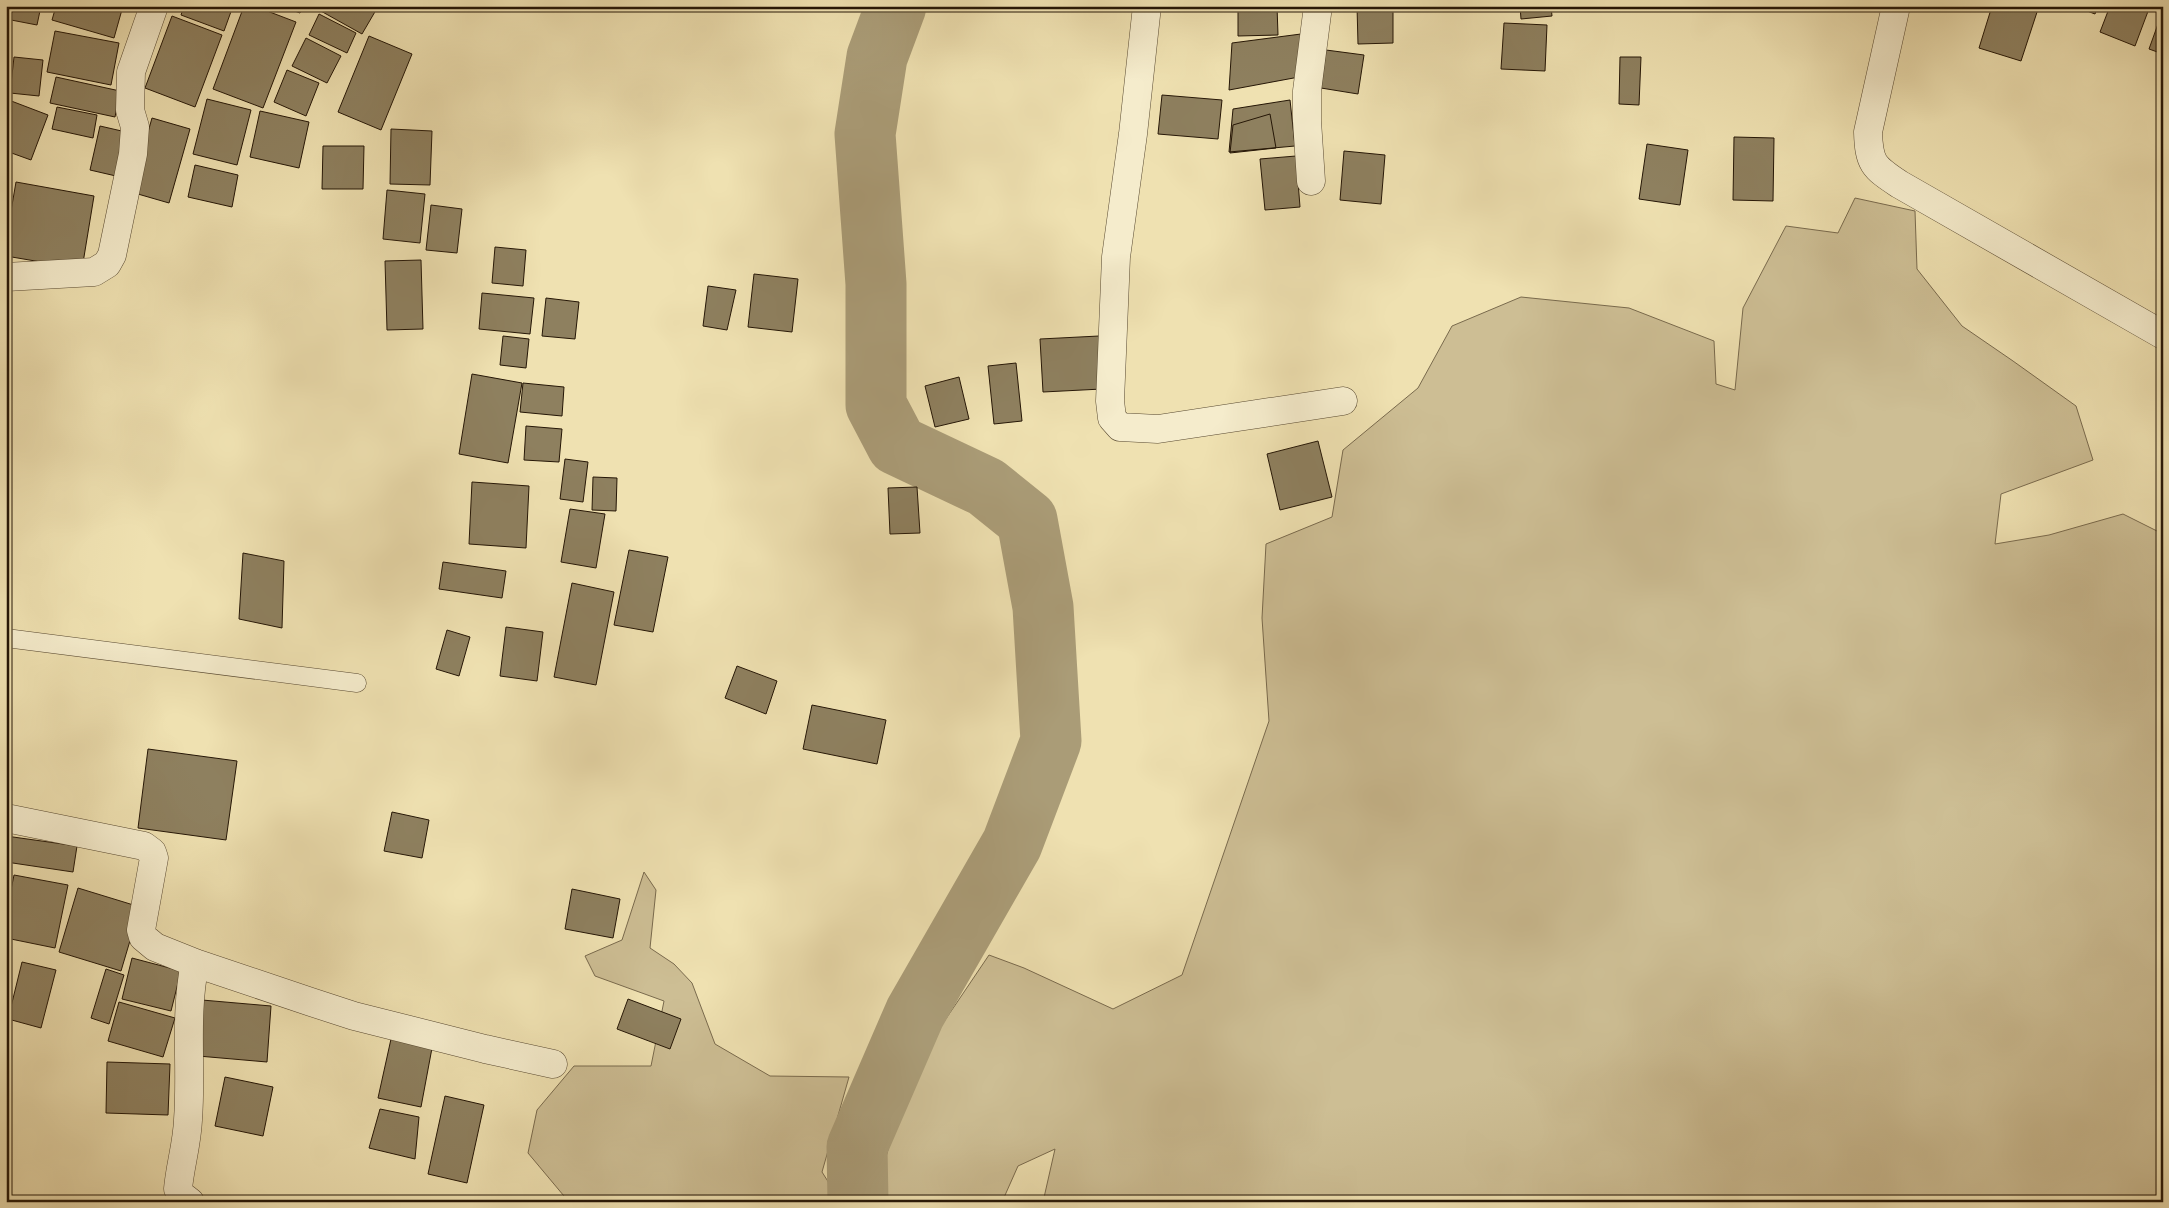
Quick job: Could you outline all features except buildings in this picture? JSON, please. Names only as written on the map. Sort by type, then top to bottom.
[{"type":"street","points":[[6,277],[94,272],[107,264],[112,255],[133,154],[135,127],[130,110],[131,72],[154,6]]},
{"type":"street","points":[[1147,6],[1133,134],[1116,257],[1110,361],[1112,418],[1120,427],[1158,429],[1343,401]]},
{"type":"street","points":[[1311,181],[1307,91],[1318,6]]},
{"type":"street","points":[[1896,6],[1868,132],[1869,153],[1874,165],[1899,184],[2163,335]]},
{"type":"street","points":[[6,818],[144,846],[152,852],[154,858],[142,930],[143,937],[154,947],[195,964],[354,1016],[553,1064]]},
{"type":"street","points":[[190,1202],[181,1195],[178,1189],[188,1119],[188,1013],[190,988],[195,964]]},
{"type":"lane","points":[[6,638],[357,683]]},
{"type":"shaded area","points":[[1855,198],[1915,211],[1917,269],[1962,326],[2076,406],[2093,460],[2001,494],[1995,544],[2049,535],[2123,514],[2163,534],[2163,1202],[1043,1202],[1055,1149],[1018,1166],[1002,1202],[884,1202],[878,1185],[910,1072],[989,955],[1024,968],[1113,1009],[1182,975],[1269,721],[1262,618],[1266,544],[1332,517],[1343,450],[1418,388],[1452,326],[1521,297],[1629,308],[1714,341],[1716,384],[1735,390],[1743,308],[1786,226],[1838,233]]},
{"type":"shaded area","points":[[644,872],[656,890],[650,948],[674,964],[692,983],[715,1044],[770,1076],[849,1077],[822,1172],[841,1202],[569,1202],[528,1153],[537,1110],[574,1066],[651,1066],[664,1001],[595,976],[585,956],[622,940]]},
{"type":"waterway","points":[[858,1202],[857,1147],[915,1013],[1012,844],[1051,741],[1043,607],[1027,520],[986,487],[897,445],[876,405],[876,284],[865,134],[877,57],[896,6]]}]
